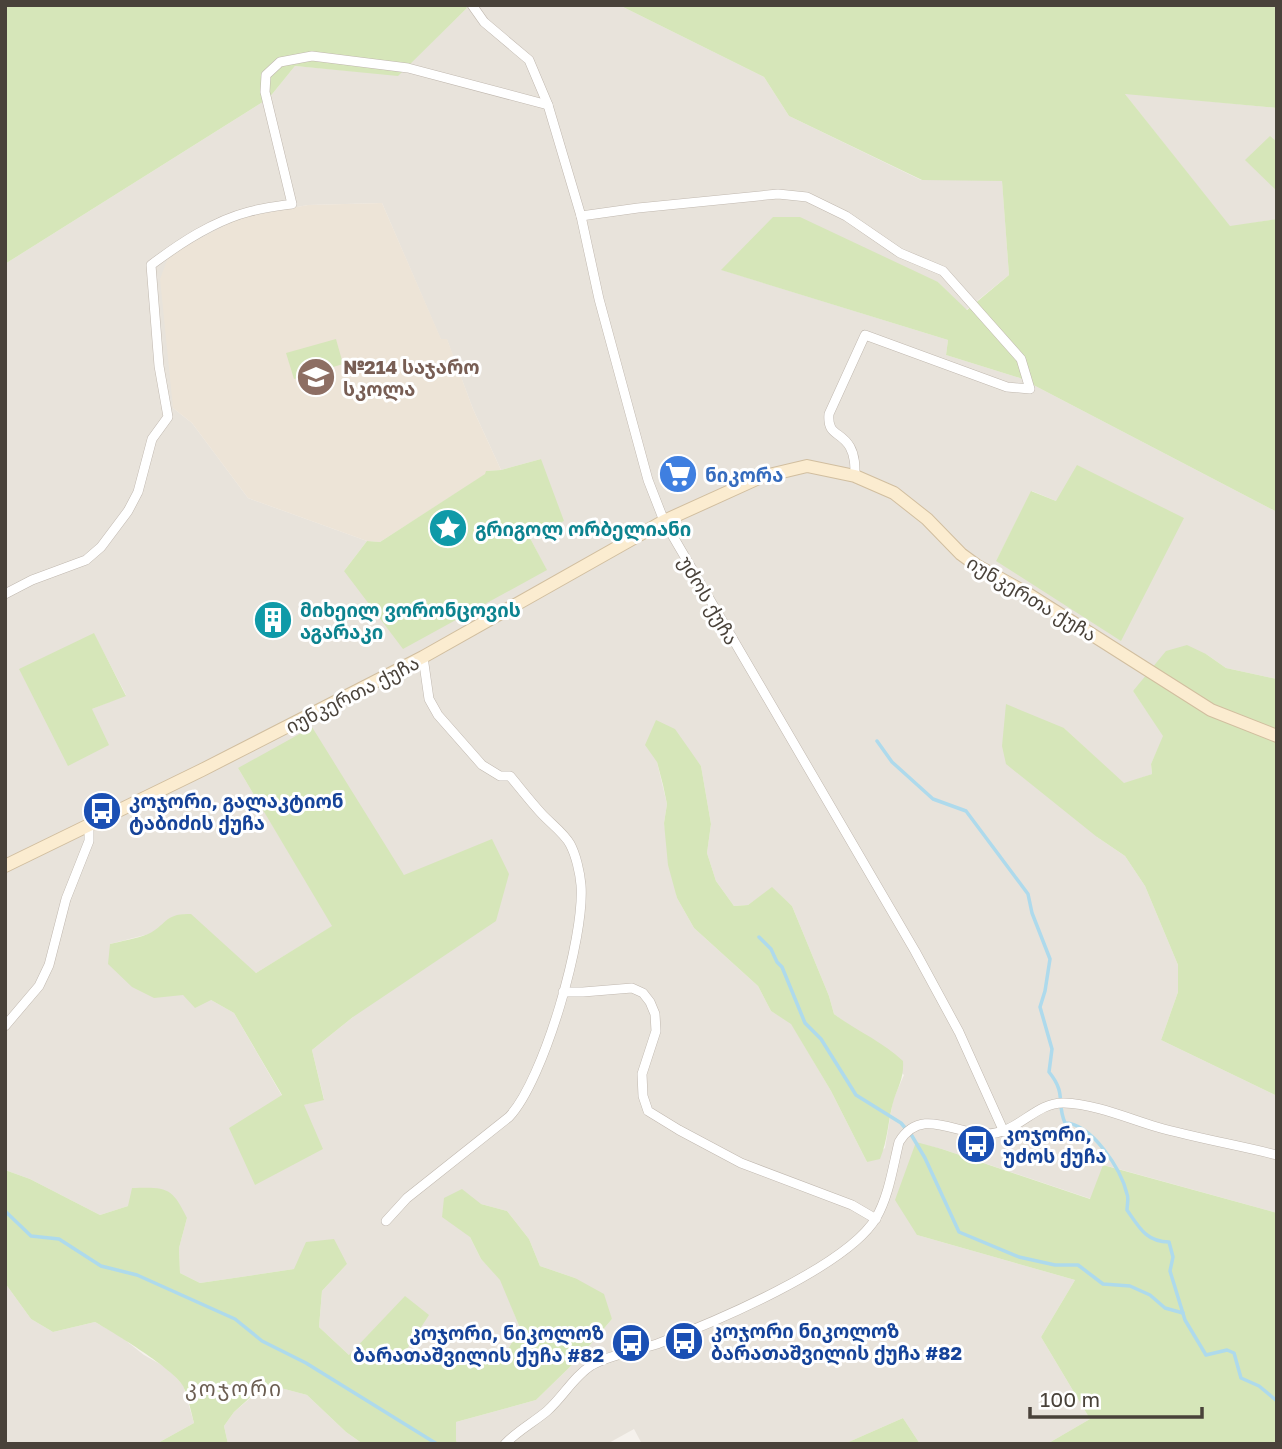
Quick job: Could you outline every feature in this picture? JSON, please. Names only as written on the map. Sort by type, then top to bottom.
[{"type":"main road","name":"იუნკერთა ქუჩა","points":[[5,866],[423,657],[664,521],[761,478],[807,466],[855,476],[894,494],[927,519],[961,554],[976,565],[1028,594],[1210,710],[1277,736]]},
{"type":"street","name":"უძოს ქუჩა","points":[[472,5],[484,22],[529,60],[548,105],[581,216],[599,299],[648,480],[664,521],[915,951],[959,1032],[1004,1132]]},
{"type":"street","points":[[5,594],[32,580],[86,560],[101,547],[128,511],[138,492],[152,439],[168,417],[159,366],[151,265],[220,223],[247,212],[292,204],[265,92],[266,75],[280,62],[312,56],[408,68],[548,105]]},
{"type":"street","points":[[581,216],[778,194],[807,197],[846,216],[901,253],[943,271],[1021,359],[1030,389],[1007,387],[864,335],[829,414],[828,424],[832,431],[850,445],[855,476]]},
{"type":"street","points":[[386,1221],[407,1198],[509,1117],[520,1105],[542,1057],[563,992],[580,913],[581,885],[570,843],[538,811],[510,776],[500,776],[482,765],[448,730],[429,699],[423,657]]},
{"type":"street","points":[[5,1026],[39,986],[49,965],[66,899],[89,841],[89,826]]},
{"type":"street","points":[[563,992],[632,988],[643,993],[650,1002],[655,1014],[656,1031],[642,1074],[643,1096],[648,1111],[741,1163],[852,1205],[876,1219]]},
{"type":"street","points":[[505,1444],[549,1409],[590,1366],[711,1322],[790,1283],[852,1246],[876,1219],[882,1208],[899,1142],[905,1133],[918,1124],[929,1122],[986,1134],[1004,1132],[1049,1104],[1062,1103],[1082,1105],[1161,1128],[1277,1155]]},
{"type":"shaded area","points":[[465,5],[619,5],[764,77],[789,116],[921,180],[1002,180],[1009,275],[966,310],[938,282],[722,270],[948,340],[946,355],[1020,378],[1277,512],[1277,679],[1226,668],[1206,654],[1133,691],[1164,736],[1151,764],[1152,774],[1124,784],[1064,728],[1097,837],[1125,856],[1145,886],[1178,965],[1178,992],[1161,1040],[1277,1096],[1277,1213],[1104,1165],[1091,1199],[942,1149],[916,1143],[917,1235],[1075,1280],[1041,1337],[1090,1419],[1047,1444],[920,1444],[903,1418],[844,1444],[642,1444],[634,1429],[607,1444],[459,1444],[456,1441],[456,1422],[536,1400],[577,1360],[612,1319],[575,1278],[540,1266],[529,1239],[507,1211],[481,1204],[470,1237],[481,1259],[501,1280],[520,1328],[507,1351],[455,1358],[430,1365],[407,1348],[349,1355],[319,1327],[322,1291],[347,1264],[200,1283],[180,1273],[179,1248],[187,1218],[128,1206],[100,1215],[30,1179],[5,1170],[5,264],[269,98],[295,66],[398,75],[467,8]],"holes":[[[382,203],[441,340],[447,340],[473,409],[501,470],[541,459],[530,538],[546,569],[344,571],[367,541],[248,498],[192,423],[173,408],[241,217],[308,205]],[[1032,491],[1056,501],[996,561]],[[94,634],[126,695],[92,709]],[[692,754],[701,766],[711,824],[707,853],[716,881],[734,906],[748,905],[772,888],[792,906],[834,1014],[859,1032],[904,1075],[893,1100],[885,1148],[867,1162],[831,1091],[791,1023],[771,1011],[758,986],[694,928],[677,898],[664,823],[667,804],[657,762]],[[238,768],[404,875],[353,1017],[312,1050],[324,1099],[304,1105],[282,1096],[234,1013],[211,1000],[183,995],[110,944],[149,934],[256,973],[333,926]]]},
{"type":"shaded area","points":[[1124,93],[1277,108],[1277,219],[1230,227]]},
{"type":"shaded area","name":"№214 საჯარო სკოლა","points":[[382,203],[441,339],[447,339],[473,409],[501,470],[486,471],[486,474],[380,542],[367,541],[248,498],[192,423],[173,408],[160,279],[169,255],[241,217],[308,205]]},
{"type":"shaded area","name":"კოჯორი","points":[[5,1283],[31,1319],[53,1332],[95,1322],[167,1368],[183,1385],[194,1423],[156,1444],[5,1444]]},
{"type":"shaded area","name":"კოჯორი","points":[[277,1387],[307,1395],[346,1432],[363,1444],[228,1444],[224,1426],[234,1412],[254,1395]]},
{"type":"green space","points":[[5,5],[465,5],[467,8],[398,76],[295,66],[269,98],[5,264]]},
{"type":"green space","points":[[619,5],[1277,5],[1277,108],[1125,94],[1230,226],[1277,219],[1277,512],[1020,378],[946,355],[948,340],[721,270],[773,217],[800,217],[938,282],[967,310],[1009,275],[1002,181],[922,180],[789,116],[764,77]]},
{"type":"green space","points":[[1270,136],[1277,142],[1277,191],[1245,160]]},
{"type":"green space","points":[[336,339],[343,364],[294,379],[286,353]]},
{"type":"green space","points":[[541,459],[564,521],[530,538],[547,570],[403,649],[344,571],[367,541],[380,542],[486,471],[501,470]]},
{"type":"green space","points":[[1077,465],[1184,518],[1121,641],[996,561],[1031,491],[1056,501]]},
{"type":"green space","points":[[94,633],[126,696],[92,709],[109,745],[68,766],[19,669]]},
{"type":"green space","points":[[1187,645],[1226,668],[1277,679],[1277,1096],[1161,1040],[1178,992],[1178,965],[1145,886],[1125,856],[1006,764],[1002,746],[1006,704],[1064,728],[1124,783],[1152,774],[1151,764],[1163,736],[1133,691],[1166,651]]},
{"type":"green space","points":[[656,720],[675,729],[701,766],[711,824],[707,853],[716,881],[734,906],[748,905],[772,887],[792,906],[834,1014],[903,1061],[902,1076],[880,1159],[867,1162],[831,1091],[791,1024],[771,1011],[758,986],[694,928],[677,898],[668,865],[664,823],[667,804],[657,762],[645,745]]},
{"type":"green space","points":[[312,727],[404,875],[492,839],[509,874],[496,921],[353,1017],[312,1050],[324,1100],[304,1105],[323,1149],[255,1185],[229,1128],[282,1095],[234,1013],[211,1000],[195,1008],[183,995],[154,998],[132,987],[108,964],[110,944],[148,934],[176,915],[191,914],[256,973],[332,926],[238,768]]},
{"type":"green space","points":[[916,1142],[1090,1199],[1103,1165],[1277,1213],[1277,1444],[1047,1444],[1090,1419],[1041,1337],[1075,1280],[917,1235],[895,1200]]},
{"type":"green space","points":[[5,1170],[30,1179],[100,1215],[128,1206],[132,1188],[167,1191],[177,1200],[187,1218],[179,1248],[180,1273],[200,1283],[294,1269],[306,1242],[334,1239],[347,1264],[322,1291],[319,1327],[349,1355],[405,1296],[429,1315],[407,1349],[430,1365],[455,1358],[507,1351],[520,1328],[500,1280],[481,1259],[470,1237],[442,1217],[444,1198],[462,1189],[481,1204],[507,1211],[529,1239],[540,1266],[575,1278],[604,1294],[612,1319],[577,1360],[536,1400],[456,1422],[456,1441],[459,1444],[363,1444],[346,1432],[307,1395],[277,1387],[253,1395],[234,1412],[224,1426],[228,1444],[156,1444],[194,1423],[185,1390],[177,1379],[143,1352],[95,1322],[53,1332],[31,1319],[5,1283]]},
{"type":"green space","points":[[903,1418],[920,1444],[844,1444]]},
{"type":"waterway","points":[[877,741],[892,762],[933,799],[966,811],[1028,894],[1032,913],[1050,959],[1040,1007],[1052,1049],[1049,1072],[1060,1092],[1065,1123],[1075,1125],[1095,1139],[1112,1161],[1128,1197],[1127,1210],[1139,1228],[1154,1239],[1169,1242],[1173,1257],[1170,1271],[1185,1320],[1206,1355],[1227,1350],[1234,1353],[1241,1378],[1259,1386],[1277,1401]]},
{"type":"waterway","points":[[759,937],[771,949],[782,967],[805,1023],[821,1039],[856,1095],[901,1123],[912,1136],[959,1232],[1019,1257],[1055,1265],[1078,1265],[1103,1284],[1130,1286],[1150,1295],[1165,1308],[1183,1313]]},
{"type":"waterway","points":[[5,1211],[31,1236],[59,1239],[101,1266],[137,1275],[235,1319],[262,1341],[306,1363],[437,1444]]},
{"type":"place","name":"№214 საჯარო სკოლა","points":[[316,377]]},
{"type":"place","name":"ნიკორა","points":[[678,474]]},
{"type":"place","name":"გრიგოლ ორბელიანი","points":[[448,528]]},
{"type":"place","name":"მიხეილ ვორონცოვის აგარაკი","points":[[273,620]]},
{"type":"place","name":"კოჯორი, გალაკტიონ ტაბიძის ქუჩა","points":[[102,811]]},
{"type":"place","name":"კოჯორი, უძოს ქუჩა","points":[[976,1144]]},
{"type":"place","name":"კოჯორი ნიკოლოზ ბარათაშვილის ქუჩა #82","points":[[684,1341]]},
{"type":"place","name":"კოჯორი, ნიკოლოზ ბარათაშვილის ქუჩა #82","points":[[631,1343]]},
{"type":"district","name":"კოჯორი","points":[[234,1388]]}]
